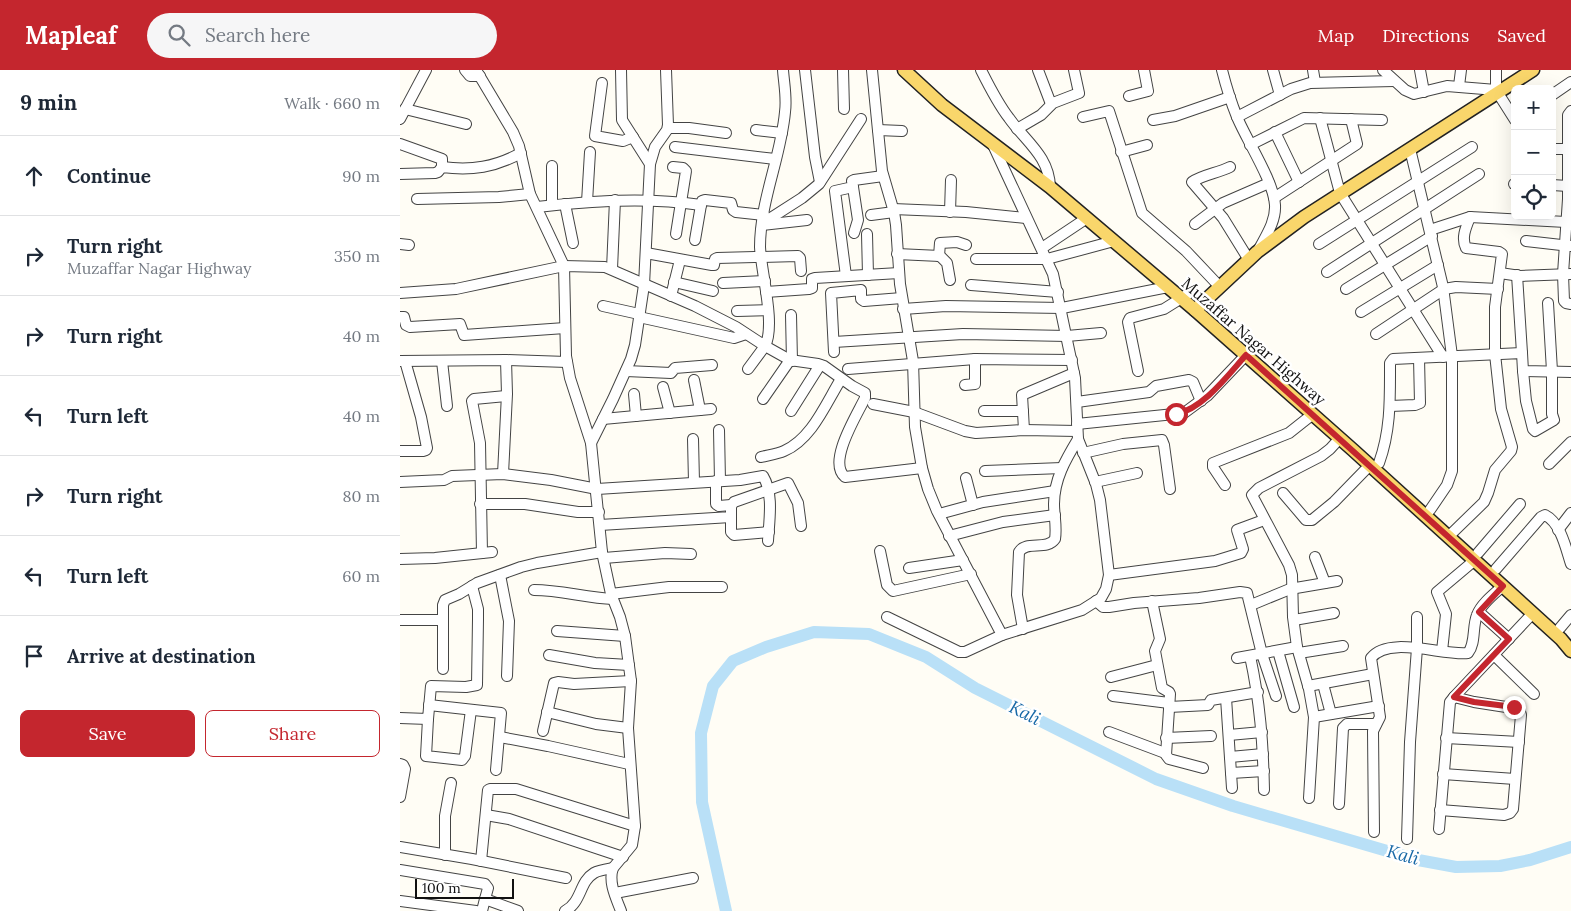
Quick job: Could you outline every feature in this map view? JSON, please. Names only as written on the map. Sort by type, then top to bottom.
[{"type":"main road","name":"Muzaffar Nagar Highway","points":[[904,70],[942,105],[993,145],[1050,182],[1087,218],[1168,287],[1185,297]]},
{"type":"main road","name":"Muzaffar Nagar Highway","points":[[913,70],[930,86],[1050,182],[1198,308],[1451,534],[1503,586],[1561,639],[1571,651]]},
{"type":"main road","points":[[1198,308],[1253,256],[1304,217],[1528,72]]},
{"type":"main road","name":"Muzaffar Nagar Highway","points":[[1198,308],[1246,355],[1340,438],[1430,510],[1451,534]]},
{"type":"main road","name":"Muzaffar Nagar Highway","points":[[1476,557],[1496,569],[1571,638]]},
{"type":"street","points":[[426,70],[402,114],[466,124]]},
{"type":"street","points":[[465,70],[470,76],[478,73],[513,132],[521,153],[530,194],[564,266],[567,362],[570,378],[591,443],[603,555],[612,597],[624,636],[631,680],[628,728],[629,764],[635,826],[632,846],[613,868],[592,874],[587,879],[575,904],[565,911]]},
{"type":"street","points":[[621,70],[621,117],[650,164]]},
{"type":"street","points":[[591,443],[626,370],[635,344],[644,285],[650,164],[655,147],[668,128],[666,70]]},
{"type":"street","points":[[748,369],[765,346],[767,339],[768,310],[761,258],[763,221],[786,110],[783,70]]},
{"type":"street","points":[[804,70],[820,182]]},
{"type":"street","points":[[843,70],[844,109]]},
{"type":"street","points":[[872,70],[883,176],[894,211],[899,273],[913,363],[914,412],[922,468],[928,489],[949,536],[971,574],[1002,636]]},
{"type":"street","points":[[981,70],[998,101],[1017,129],[1043,160],[1050,182]]},
{"type":"street","points":[[1038,70],[1051,104]]},
{"type":"street","points":[[1017,129],[1041,114],[1051,104],[1079,93],[1074,70]]},
{"type":"street","points":[[1129,96],[1148,91],[1144,70]]},
{"type":"street","points":[[1222,70],[1237,118],[1274,198],[1274,216],[1270,227],[1253,256],[1192,182],[1230,167]]},
{"type":"street","points":[[1274,70],[1280,95]]},
{"type":"street","points":[[1313,70],[1316,82]]},
{"type":"street","points":[[1383,70],[1410,93],[1418,94],[1438,87],[1459,86],[1497,91]]},
{"type":"street","points":[[1420,70],[1424,92]]},
{"type":"street","points":[[1459,86],[1461,70]]},
{"type":"street","points":[[1496,70],[1497,91],[1511,114]]},
{"type":"street","points":[[1237,118],[1302,85],[1316,82],[1394,81]]},
{"type":"street","points":[[1556,92],[1571,82]]},
{"type":"street","points":[[602,83],[595,136],[597,138],[623,141],[633,137]]},
{"type":"street","points":[[400,95],[412,96]]},
{"type":"street","points":[[1154,120],[1175,116],[1230,97]]},
{"type":"street","points":[[1083,117],[1109,111],[1142,213],[1186,251],[1220,287]]},
{"type":"street","points":[[1571,111],[1568,115],[1566,222],[1568,246],[1564,301],[1571,304]]},
{"type":"street","points":[[1320,118],[1340,193],[1413,309],[1447,356]]},
{"type":"street","points":[[763,221],[802,198],[820,182],[861,119]]},
{"type":"street","points":[[1250,145],[1301,119],[1382,120]]},
{"type":"street","points":[[1274,198],[1357,144],[1351,119]]},
{"type":"street","points":[[668,128],[698,129],[726,133]]},
{"type":"street","points":[[756,130],[782,133]]},
{"type":"street","points":[[878,130],[902,131]]},
{"type":"street","points":[[1275,132],[1299,182]]},
{"type":"street","points":[[400,144],[442,159],[442,167],[438,172],[400,174]]},
{"type":"street","points":[[887,617],[959,652],[965,652],[1002,636],[1082,610],[1101,598],[1106,590],[1108,575],[1100,500],[1077,432],[1077,402],[1074,373],[1058,292],[1047,259],[993,145]]},
{"type":"street","points":[[1121,152],[1147,145]]},
{"type":"street","points":[[675,147],[775,158]]},
{"type":"street","points":[[1319,244],[1472,147]]},
{"type":"street","points":[[1410,149],[1444,289],[1452,471],[1447,486],[1430,510]]},
{"type":"street","points":[[1556,149],[1568,149]]},
{"type":"street","points":[[587,202],[590,152]]},
{"type":"street","points":[[442,167],[464,169],[495,165],[521,153]]},
{"type":"street","points":[[552,166],[552,206]]},
{"type":"street","points":[[673,167],[686,169],[676,234]]},
{"type":"street","points":[[1327,272],[1480,174]]},
{"type":"street","points":[[854,233],[858,220],[852,181],[883,176]]},
{"type":"street","points":[[950,212],[951,180]]},
{"type":"street","points":[[1194,224],[1223,203],[1269,184]]},
{"type":"street","points":[[1556,185],[1568,186]]},
{"type":"street","points":[[846,276],[835,191],[853,187]]},
{"type":"street","points":[[417,199],[499,197],[530,194]]},
{"type":"street","points":[[536,207],[648,199],[701,205]]},
{"type":"street","points":[[612,269],[615,200]]},
{"type":"street","points":[[695,240],[703,200],[731,203],[733,210],[736,212],[763,221],[807,220]]},
{"type":"street","points":[[565,204],[573,243]]},
{"type":"street","points":[[871,215],[894,211],[950,212],[1026,218]]},
{"type":"street","points":[[1346,289],[1386,265],[1431,233],[1470,217],[1566,222]]},
{"type":"street","points":[[1451,534],[1484,502],[1495,470],[1512,448],[1501,409],[1494,322],[1502,256],[1501,252],[1467,249],[1465,247],[1464,231],[1470,217]]},
{"type":"street","points":[[1042,248],[1087,218]]},
{"type":"street","points":[[868,234],[868,275]]},
{"type":"street","points":[[1526,240],[1568,246]]},
{"type":"street","points":[[976,259],[1047,259],[1114,241]]},
{"type":"street","points":[[939,256],[940,242],[966,244]]},
{"type":"street","points":[[646,254],[712,265],[714,265],[717,258],[799,256],[801,271]]},
{"type":"street","points":[[897,254],[939,256],[947,263],[950,280]]},
{"type":"street","points":[[671,296],[680,260]]},
{"type":"street","points":[[1361,312],[1438,265]]},
{"type":"street","points":[[400,293],[456,289],[564,266],[592,266],[612,269],[644,285],[695,306],[791,360],[820,365],[862,391],[866,396],[840,454],[842,476],[849,478],[922,468]]},
{"type":"street","points":[[723,283],[809,289],[812,288],[813,278],[899,273]]},
{"type":"street","points":[[1500,273],[1517,275],[1567,274]]},
{"type":"street","points":[[1517,275],[1526,401],[1535,431],[1554,420],[1548,303]]},
{"type":"street","points":[[674,282],[713,291]]},
{"type":"street","points":[[971,285],[1058,292]]},
{"type":"street","points":[[1101,333],[1067,336],[963,334],[909,337],[834,347],[832,292],[861,290],[861,299],[864,301],[903,304],[1062,308],[1168,287]]},
{"type":"street","points":[[1376,334],[1444,289],[1456,287],[1498,289]]},
{"type":"street","points":[[1138,371],[1128,322],[1130,318],[1164,309],[1185,297]]},
{"type":"street","points":[[603,306],[734,338],[746,334]]},
{"type":"street","points":[[737,311],[768,310]]},
{"type":"street","points":[[763,399],[791,360],[791,315]]},
{"type":"street","points":[[400,317],[404,317],[406,325],[410,327],[460,324],[462,334],[464,335],[566,328]]},
{"type":"street","points":[[1283,493],[1306,520],[1312,520],[1374,464],[1388,432],[1391,361],[1397,358],[1522,353]]},
{"type":"street","points":[[873,404],[914,412],[965,432],[1024,430],[1077,432],[1184,413],[1221,383],[1246,355]]},
{"type":"street","points":[[1390,406],[1420,404],[1419,358]]},
{"type":"street","points":[[848,369],[975,359],[1072,360]]},
{"type":"street","points":[[964,385],[975,384],[975,359]]},
{"type":"street","points":[[442,360],[447,406]]},
{"type":"street","points":[[400,451],[423,451],[427,448],[421,417],[403,361],[506,360],[567,362]]},
{"type":"street","points":[[503,474],[506,360]]},
{"type":"street","points":[[626,370],[671,373],[675,368],[712,365]]},
{"type":"street","points":[[790,411],[820,365]]},
{"type":"street","points":[[1523,371],[1571,372]]},
{"type":"street","points":[[1024,430],[1022,397],[1024,393],[1074,373]]},
{"type":"street","points":[[761,457],[785,450],[805,435],[816,421],[840,379]]},
{"type":"street","points":[[694,380],[700,410]]},
{"type":"street","points":[[1077,402],[1149,392],[1156,386],[1189,380],[1193,382],[1201,401]]},
{"type":"street","points":[[663,387],[670,413]]},
{"type":"street","points":[[634,394],[636,416]]},
{"type":"street","points":[[400,558],[435,558],[487,553],[480,504],[480,443],[472,401],[474,399],[506,396]]},
{"type":"street","points":[[604,419],[711,409]]},
{"type":"street","points":[[984,411],[1023,411]]},
{"type":"street","points":[[1224,486],[1213,467],[1213,463],[1289,433],[1313,414]]},
{"type":"street","points":[[719,430],[716,504],[719,506],[731,505],[734,502],[788,483],[798,503],[801,526]]},
{"type":"street","points":[[1023,629],[1017,595],[1019,552],[1021,548],[1042,546],[1054,542],[1056,534],[1055,491],[1077,432]]},
{"type":"street","points":[[1309,798],[1314,717],[1298,650],[1294,620],[1292,575],[1289,565],[1253,499],[1254,492],[1321,456],[1340,438]]},
{"type":"street","points":[[693,439],[694,482]]},
{"type":"street","points":[[1083,453],[1123,444],[1162,440],[1170,489]]},
{"type":"street","points":[[1550,464],[1571,442]]},
{"type":"street","points":[[985,471],[1062,468]]},
{"type":"street","points":[[1095,482],[1137,472]]},
{"type":"street","points":[[400,482],[444,480],[448,476],[503,474],[551,480],[597,489],[740,480],[763,476],[768,489],[770,504],[769,536],[734,535],[732,532],[731,505]]},
{"type":"street","points":[[966,478],[973,504]]},
{"type":"street","points":[[939,514],[973,504],[1055,491]]},
{"type":"street","points":[[480,504],[525,504],[578,512],[599,512]]},
{"type":"street","points":[[1442,651],[1446,614],[1437,592],[1476,557],[1520,504]]},
{"type":"street","points":[[1558,530],[1571,513]]},
{"type":"street","points":[[949,536],[980,526],[1055,515]]},
{"type":"street","points":[[1496,569],[1543,516],[1548,516],[1558,530],[1570,557]]},
{"type":"street","points":[[600,525],[731,517]]},
{"type":"street","points":[[1108,575],[1215,561],[1241,553],[1243,549],[1237,530],[1264,520]]},
{"type":"street","points":[[880,551],[887,585],[893,591],[971,574]]},
{"type":"street","points":[[443,669],[442,620],[444,601],[472,586],[537,563],[603,555],[691,554]]},
{"type":"street","points":[[1315,557],[1325,583]]},
{"type":"street","points":[[909,568],[963,560]]},
{"type":"street","points":[[500,575],[509,621],[507,676]]},
{"type":"street","points":[[1250,605],[1292,588],[1337,581]]},
{"type":"street","points":[[471,710],[465,756],[462,760],[426,756],[431,686],[466,687],[477,684],[478,614],[472,586]]},
{"type":"street","points":[[1374,832],[1373,731],[1380,716],[1371,658],[1378,652],[1396,647],[1466,654],[1470,651],[1474,623],[1479,612],[1503,586]]},
{"type":"street","points":[[534,590],[557,591],[581,596],[612,597],[669,587],[722,587]]},
{"type":"street","points":[[1096,601],[1100,606],[1106,607],[1244,592],[1248,595],[1262,654],[1276,696]]},
{"type":"street","points":[[1152,601],[1160,639],[1155,651],[1157,665],[1162,688],[1170,694],[1165,753],[1169,759],[1203,768]]},
{"type":"street","points":[[1479,612],[1509,639]]},
{"type":"street","points":[[1294,620],[1334,613]]},
{"type":"street","points":[[1439,829],[1449,709],[1454,697],[1533,613]]},
{"type":"street","points":[[1560,628],[1571,614]]},
{"type":"street","points":[[1407,839],[1417,617]]},
{"type":"street","points":[[400,620],[442,620]]},
{"type":"street","points":[[557,631],[624,636]]},
{"type":"street","points":[[1237,658],[1278,651],[1342,646]]},
{"type":"street","points":[[1278,651],[1294,707]]},
{"type":"street","points":[[549,655],[595,663],[629,665]]},
{"type":"street","points":[[1494,655],[1534,694]]},
{"type":"street","points":[[1250,656],[1258,695],[1262,732],[1264,790]]},
{"type":"street","points":[[1111,676],[1157,665]]},
{"type":"street","points":[[1308,686],[1373,674]]},
{"type":"street","points":[[543,731],[554,683],[574,684],[631,680]]},
{"type":"street","points":[[1323,684],[1331,714]]},
{"type":"street","points":[[1113,696],[1169,705],[1208,706],[1211,700],[1290,694]]},
{"type":"street","points":[[1440,810],[1507,815],[1513,809],[1521,715],[1519,709],[1454,697]]},
{"type":"street","points":[[1226,698],[1232,788]]},
{"type":"street","points":[[429,705],[501,713],[496,770]]},
{"type":"street","points":[[1314,717],[1379,706]]},
{"type":"street","points":[[547,712],[596,724],[628,728]]},
{"type":"street","points":[[400,718],[428,719]]},
{"type":"street","points":[[1339,804],[1343,728],[1347,724],[1376,724]]},
{"type":"street","points":[[1109,732],[1165,753]]},
{"type":"street","points":[[1229,735],[1262,732]]},
{"type":"street","points":[[1166,738],[1211,736]]},
{"type":"street","points":[[500,737],[629,764]]},
{"type":"street","points":[[1446,738],[1518,742]]},
{"type":"street","points":[[1230,757],[1263,754]]},
{"type":"street","points":[[400,764],[405,769],[400,797]]},
{"type":"street","points":[[1232,774],[1264,771]]},
{"type":"street","points":[[1443,774],[1516,779]]},
{"type":"street","points":[[445,855],[446,816],[451,783]]},
{"type":"street","points":[[481,861],[489,789],[511,788],[540,795],[635,826]]},
{"type":"street","points":[[486,815],[509,819],[623,857]]},
{"type":"street","points":[[400,847],[566,878]]},
{"type":"street","points":[[613,868],[611,879],[621,911]]},
{"type":"street","points":[[400,870],[485,884],[488,888],[482,911]]},
{"type":"street","points":[[615,893],[693,878]]},
{"type":"street","points":[[485,900],[501,908],[518,911]]},
{"type":"street","points":[[400,901],[476,911]]},
{"type":"waterway","name":"Kali","points":[[726,911],[702,802],[701,733],[713,686],[733,661],[766,647],[814,632],[869,634],[926,657],[975,688],[1156,779],[1233,806],[1418,860],[1456,867],[1500,866],[1530,860],[1571,847]]},
{"type":"route","points":[[1176,414],[1184,413],[1194,407],[1221,383],[1246,355],[1503,586],[1479,612],[1509,639],[1454,697],[1474,702],[1514,707]]}]
